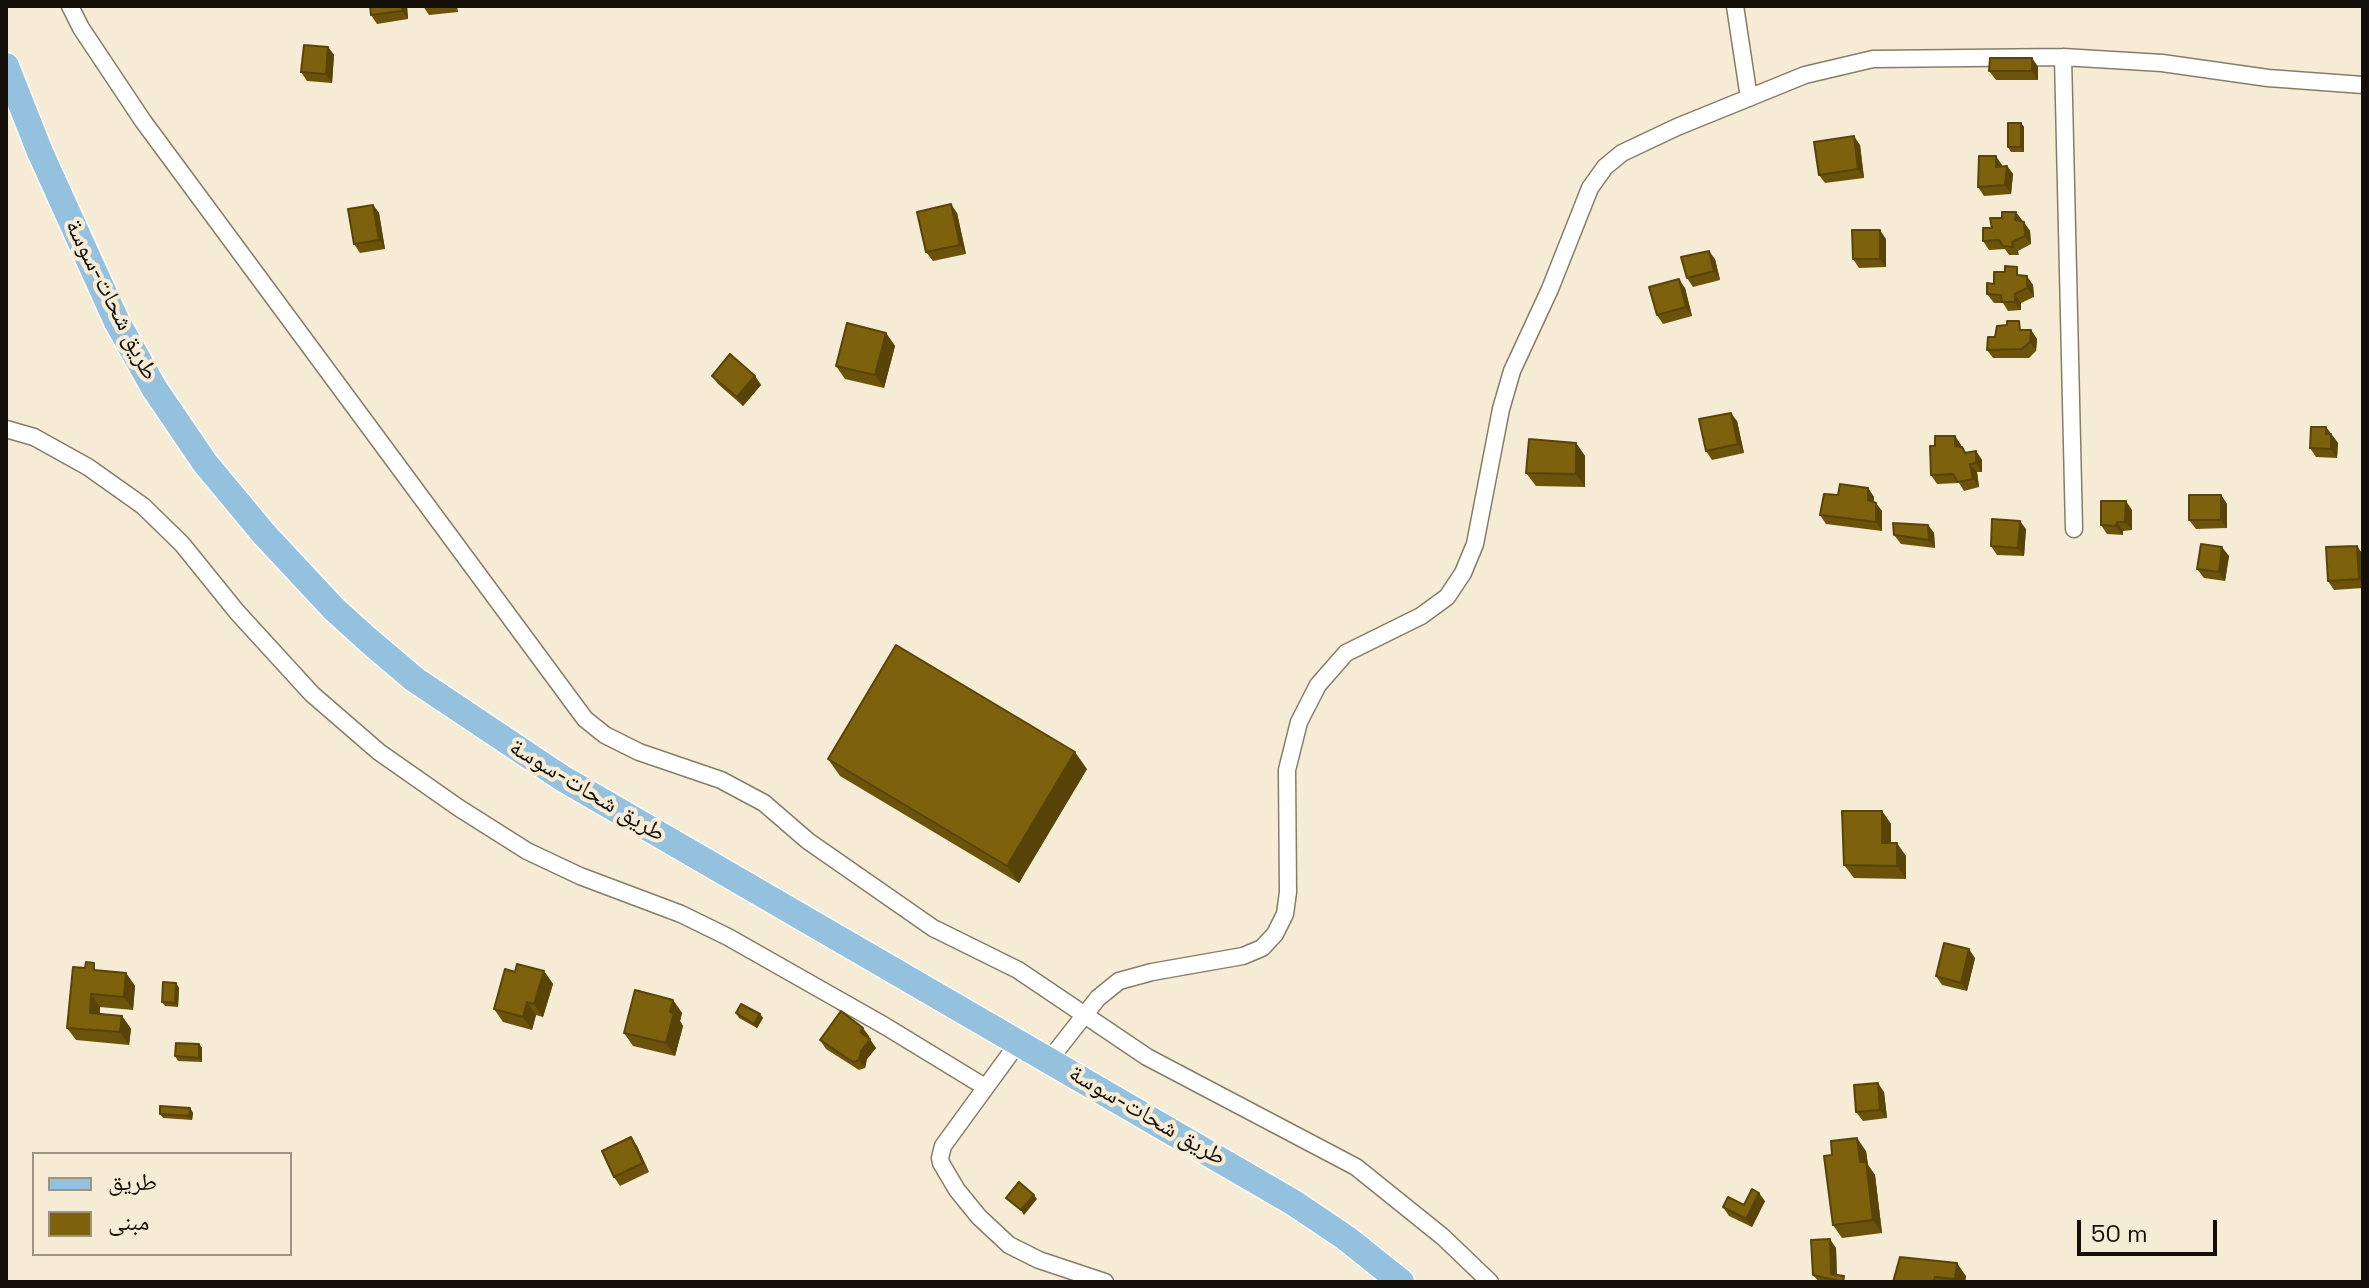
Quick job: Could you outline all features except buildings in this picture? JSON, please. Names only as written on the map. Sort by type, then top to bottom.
[{"type":"main road","name":"طريق شحات-سوسة","points":[[6,66],[40,152],[117,322],[154,388],[205,463],[264,534],[334,609],[414,679],[562,778],[1294,1203],[1346,1238],[1401,1282]]},
{"type":"street","points":[[70,6],[81,28],[143,121],[585,719],[605,735],[639,752],[721,780],[764,803],[808,841],[933,928],[1018,970],[1147,1057],[1356,1167],[1433,1228],[1490,1282]]},
{"type":"street","points":[[1735,6],[1749,98]]},
{"type":"street","points":[[1050,1059],[1098,998],[1119,981],[1243,956],[1262,948],[1275,934],[1285,914],[1288,892],[1287,770],[1299,722],[1318,685],[1346,653],[1421,616],[1447,597],[1463,573],[1475,544],[1501,409],[1512,371],[1550,289],[1590,188],[1605,167],[1622,153],[1805,75],[1873,59],[2063,57],[2162,63],[2268,78],[2363,85]]},
{"type":"street","points":[[2063,57],[2074,529]]},
{"type":"street","points":[[6,429],[34,437],[88,467],[143,506],[182,544],[237,612],[312,694],[379,752],[459,808],[527,851],[580,876],[681,914],[728,937],[985,1087]]},
{"type":"street","points":[[1018,1043],[943,1146],[940,1158],[947,1174],[979,1217],[1009,1245],[1039,1260],[1105,1282]]}]
